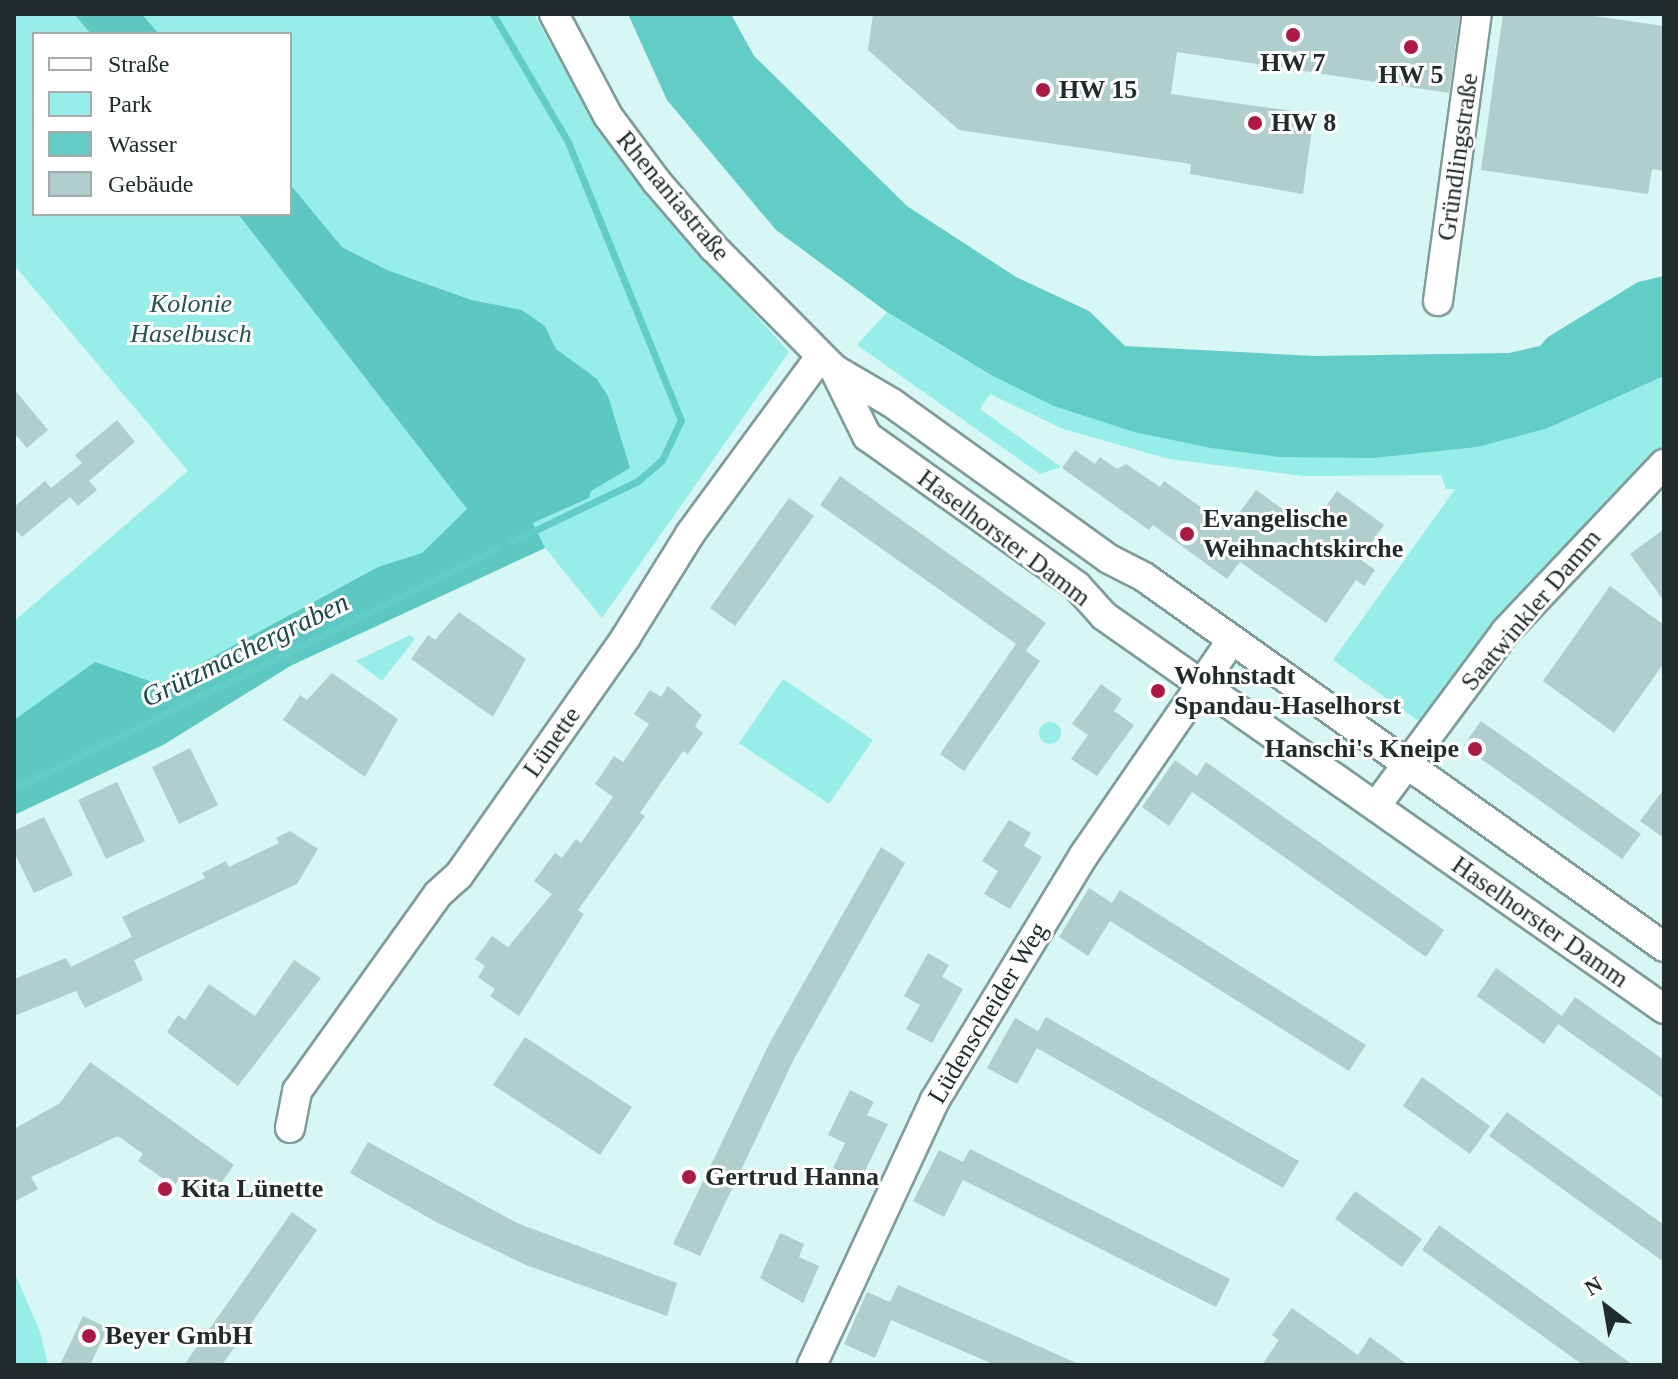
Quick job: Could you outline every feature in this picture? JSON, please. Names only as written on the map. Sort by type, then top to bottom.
[{"type":"street","name":"Rhenaniastraße","points":[[554,14],[608,116],[657,182],[827,363]]},
{"type":"street","name":"Gründlingstraße","points":[[1438,301],[1477,14]]},
{"type":"street","name":"Haselhorster Damm","points":[[827,363],[892,403],[1232,640],[1664,947]]},
{"type":"street","name":"Haselhorster Damm","points":[[827,363],[867,436],[1077,586],[1104,616],[1664,1009]]},
{"type":"street","name":"Lünette","points":[[290,1128],[297,1091],[438,894],[459,875],[626,637],[681,547],[827,363]]},
{"type":"street","name":"Saatwinkler Damm","points":[[1408,765],[1506,631],[1664,464]]},
{"type":"street","points":[[1202,683],[1232,640]]},
{"type":"street","name":"Lüdenscheider Weg","points":[[812,1365],[935,1100],[1084,855],[1202,683]]},
{"type":"street","points":[[1376,806],[1408,765]]},
{"type":"green space","name":"Kolonie Haselbusch","points":[[14,14],[74,14],[89,32],[32,32],[32,216],[240,216],[467,509],[544,548],[533,523],[589,498],[596,378],[556,349],[545,326],[522,310],[473,300],[387,270],[342,247],[292,186],[292,32],[157,32],[142,14],[534,14],[590,115],[650,198],[789,352],[602,618],[545,548],[290,666],[163,745],[14,815],[14,621],[188,471],[14,265]]},
{"type":"green space","points":[[887,312],[988,374],[1548,428],[1664,376],[1664,452],[1590,520],[1514,605],[1424,725],[1333,660],[1455,489],[1446,489],[1441,475],[1303,476],[1169,459],[1063,429],[990,394],[980,409],[1061,467],[1040,474],[857,345]]},
{"type":"green space","points":[[410,635],[415,639],[382,681],[356,661]]},
{"type":"green space","points":[[783,679],[873,740],[829,804],[739,743]]},
{"type":"green space","points":[[1050,722],[1058,725],[1061,733],[1058,741],[1050,744],[1042,741],[1039,733],[1042,725]]},
{"type":"green space","points":[[14,1271],[40,1332],[48,1365],[14,1365]]},
{"type":"shaded area","points":[[74,14],[142,14],[157,32],[89,32]]},
{"type":"shaded area","points":[[292,186],[342,247],[387,270],[472,300],[522,310],[545,326],[556,349],[596,378],[608,396],[630,468],[591,491],[589,498],[533,523],[545,548],[290,666],[163,745],[14,815],[14,720],[95,662],[161,685],[378,567],[422,553],[467,509],[240,216],[292,216]]},
{"type":"water","points":[[628,14],[731,14],[754,56],[907,206],[1016,277],[1089,311],[1125,346],[1314,356],[1509,353],[1540,346],[1548,337],[1638,282],[1664,276],[1664,376],[1548,428],[1477,447],[1373,458],[1279,457],[1211,448],[1134,432],[1054,406],[989,374],[887,312],[776,230],[667,100]]},
{"type":"building","points":[[873,14],[1460,14],[1449,93],[1177,52],[1171,94],[1314,114],[1303,194],[1190,174],[1191,164],[959,130],[868,50]]},
{"type":"building","points":[[1503,14],[1580,14],[1664,26],[1664,171],[1652,169],[1648,194],[1481,170]]},
{"type":"building","points":[[14,389],[48,430],[27,448],[14,433]]},
{"type":"building","points":[[117,420],[135,442],[89,481],[97,490],[78,506],[70,497],[22,537],[14,528],[14,507],[45,481],[51,488],[82,463],[75,455]]},
{"type":"building","points":[[1075,450],[1095,464],[1100,457],[1117,469],[1126,464],[1160,487],[1164,481],[1229,527],[1256,490],[1310,529],[1337,491],[1384,525],[1360,559],[1375,570],[1364,586],[1356,580],[1326,623],[1240,562],[1227,579],[1153,525],[1149,530],[1062,468]]},
{"type":"building","points":[[840,476],[1046,623],[1026,651],[1040,661],[964,771],[940,754],[1016,644],[820,505]]},
{"type":"building","points":[[789,498],[814,516],[735,626],[710,608]]},
{"type":"building","points":[[1664,529],[1664,601],[1630,554]]},
{"type":"building","points":[[1610,586],[1664,625],[1664,663],[1614,733],[1543,681]]},
{"type":"building","points":[[459,612],[526,659],[493,717],[411,659],[428,635],[435,640]]},
{"type":"building","points":[[332,673],[398,719],[365,777],[283,720],[300,695],[307,700]]},
{"type":"building","points":[[1101,684],[1122,699],[1114,711],[1134,725],[1097,776],[1071,759],[1088,735],[1072,724]]},
{"type":"building","points":[[668,686],[702,715],[695,726],[703,733],[688,754],[683,751],[640,813],[645,816],[578,910],[584,914],[519,1016],[490,996],[495,989],[478,977],[485,966],[475,959],[492,936],[508,947],[552,894],[534,881],[555,853],[562,858],[576,839],[581,843],[613,797],[595,784],[614,756],[623,762],[649,724],[634,714],[650,690],[661,697]]},
{"type":"building","points":[[1481,721],[1641,834],[1622,859],[1463,746]]},
{"type":"building","points":[[190,748],[218,805],[179,824],[152,767]]},
{"type":"building","points":[[1175,760],[1197,776],[1206,762],[1444,930],[1426,957],[1192,792],[1169,826],[1142,807]]},
{"type":"building","points":[[117,782],[145,841],[106,859],[78,800]]},
{"type":"building","points":[[1664,789],[1664,838],[1640,821]]},
{"type":"building","points":[[44,817],[73,875],[34,893],[14,852],[14,831]]},
{"type":"building","points":[[1009,820],[1031,833],[1024,846],[1042,857],[1010,909],[984,894],[998,871],[982,861]]},
{"type":"building","points":[[290,831],[318,849],[297,884],[134,960],[143,980],[85,1008],[76,991],[14,1016],[14,979],[66,958],[71,967],[132,937],[122,917],[205,878],[202,873],[226,861],[229,867],[279,843],[276,838]]},
{"type":"building","points":[[881,847],[905,863],[794,1059],[700,1256],[673,1244],[770,1042]]},
{"type":"building","points":[[1089,888],[1112,903],[1120,890],[1366,1045],[1349,1071],[1110,921],[1088,956],[1059,937]]},
{"type":"building","points":[[928,953],[949,965],[942,977],[963,989],[932,1043],[906,1029],[920,1005],[904,996]]},
{"type":"building","points":[[294,960],[321,978],[238,1086],[167,1032],[178,1015],[185,1020],[209,984],[255,1016]]},
{"type":"building","points":[[1496,968],[1562,1016],[1575,997],[1664,1060],[1664,1099],[1558,1024],[1544,1044],[1477,996]]},
{"type":"building","points":[[1046,1017],[1299,1161],[1283,1188],[1037,1048],[1017,1084],[987,1068],[1015,1018],[1038,1031]]},
{"type":"building","points":[[525,1037],[632,1107],[600,1155],[493,1085]]},
{"type":"building","points":[[90,1062],[234,1165],[210,1199],[180,1178],[174,1186],[138,1161],[143,1154],[118,1136],[31,1177],[38,1189],[14,1202],[14,1129],[60,1103]]},
{"type":"building","points":[[1422,1077],[1490,1126],[1470,1154],[1403,1106]]},
{"type":"building","points":[[850,1090],[874,1102],[867,1115],[888,1124],[860,1181],[833,1168],[845,1143],[828,1135]]},
{"type":"building","points":[[1507,1112],[1664,1225],[1664,1262],[1489,1136]]},
{"type":"building","points":[[368,1142],[517,1223],[677,1283],[667,1316],[526,1265],[436,1222],[350,1173]]},
{"type":"building","points":[[970,1149],[1230,1279],[1216,1307],[963,1180],[944,1217],[913,1201],[939,1150],[963,1162]]},
{"type":"building","points":[[1355,1191],[1422,1239],[1402,1267],[1335,1219]]},
{"type":"building","points":[[292,1212],[317,1230],[222,1365],[184,1365]]},
{"type":"building","points":[[1439,1225],[1633,1365],[1583,1365],[1422,1250]]},
{"type":"building","points":[[780,1233],[804,1244],[799,1257],[819,1266],[803,1303],[760,1278]]},
{"type":"building","points":[[898,1285],[1081,1365],[995,1365],[891,1320],[875,1358],[844,1344],[867,1292],[890,1302]]},
{"type":"building","points":[[1292,1308],[1358,1355],[1370,1337],[1408,1365],[1262,1365],[1279,1340],[1272,1335]]},
{"type":"building","name":"Beyer GmbH","points":[[83,1316],[108,1328],[90,1365],[60,1365]]},
{"type":"waterway","points":[[493,14],[568,142],[681,420],[662,460],[638,481],[513,541]]},
{"type":"waterway","name":"Grützmachergraben","points":[[14,789],[495,549]]},
{"type":"place","name":"HW 7","points":[[1293,35]]},
{"type":"place","name":"HW 5","points":[[1411,47]]},
{"type":"place","name":"HW 15","points":[[1043,90]]},
{"type":"place","name":"HW 8","points":[[1255,123]]},
{"type":"place","name":"Evangelische Weihnachtskirche","points":[[1187,534]]},
{"type":"place","name":"Wohnstadt Spandau-Haselhorst","points":[[1158,691]]},
{"type":"place","name":"Hanschi's Kneipe","points":[[1475,749]]},
{"type":"place","name":"Gertrud Hanna","points":[[689,1177]]},
{"type":"place","name":"Kita Lünette","points":[[165,1189]]},
{"type":"place","name":"Beyer GmbH","points":[[89,1336]]}]
